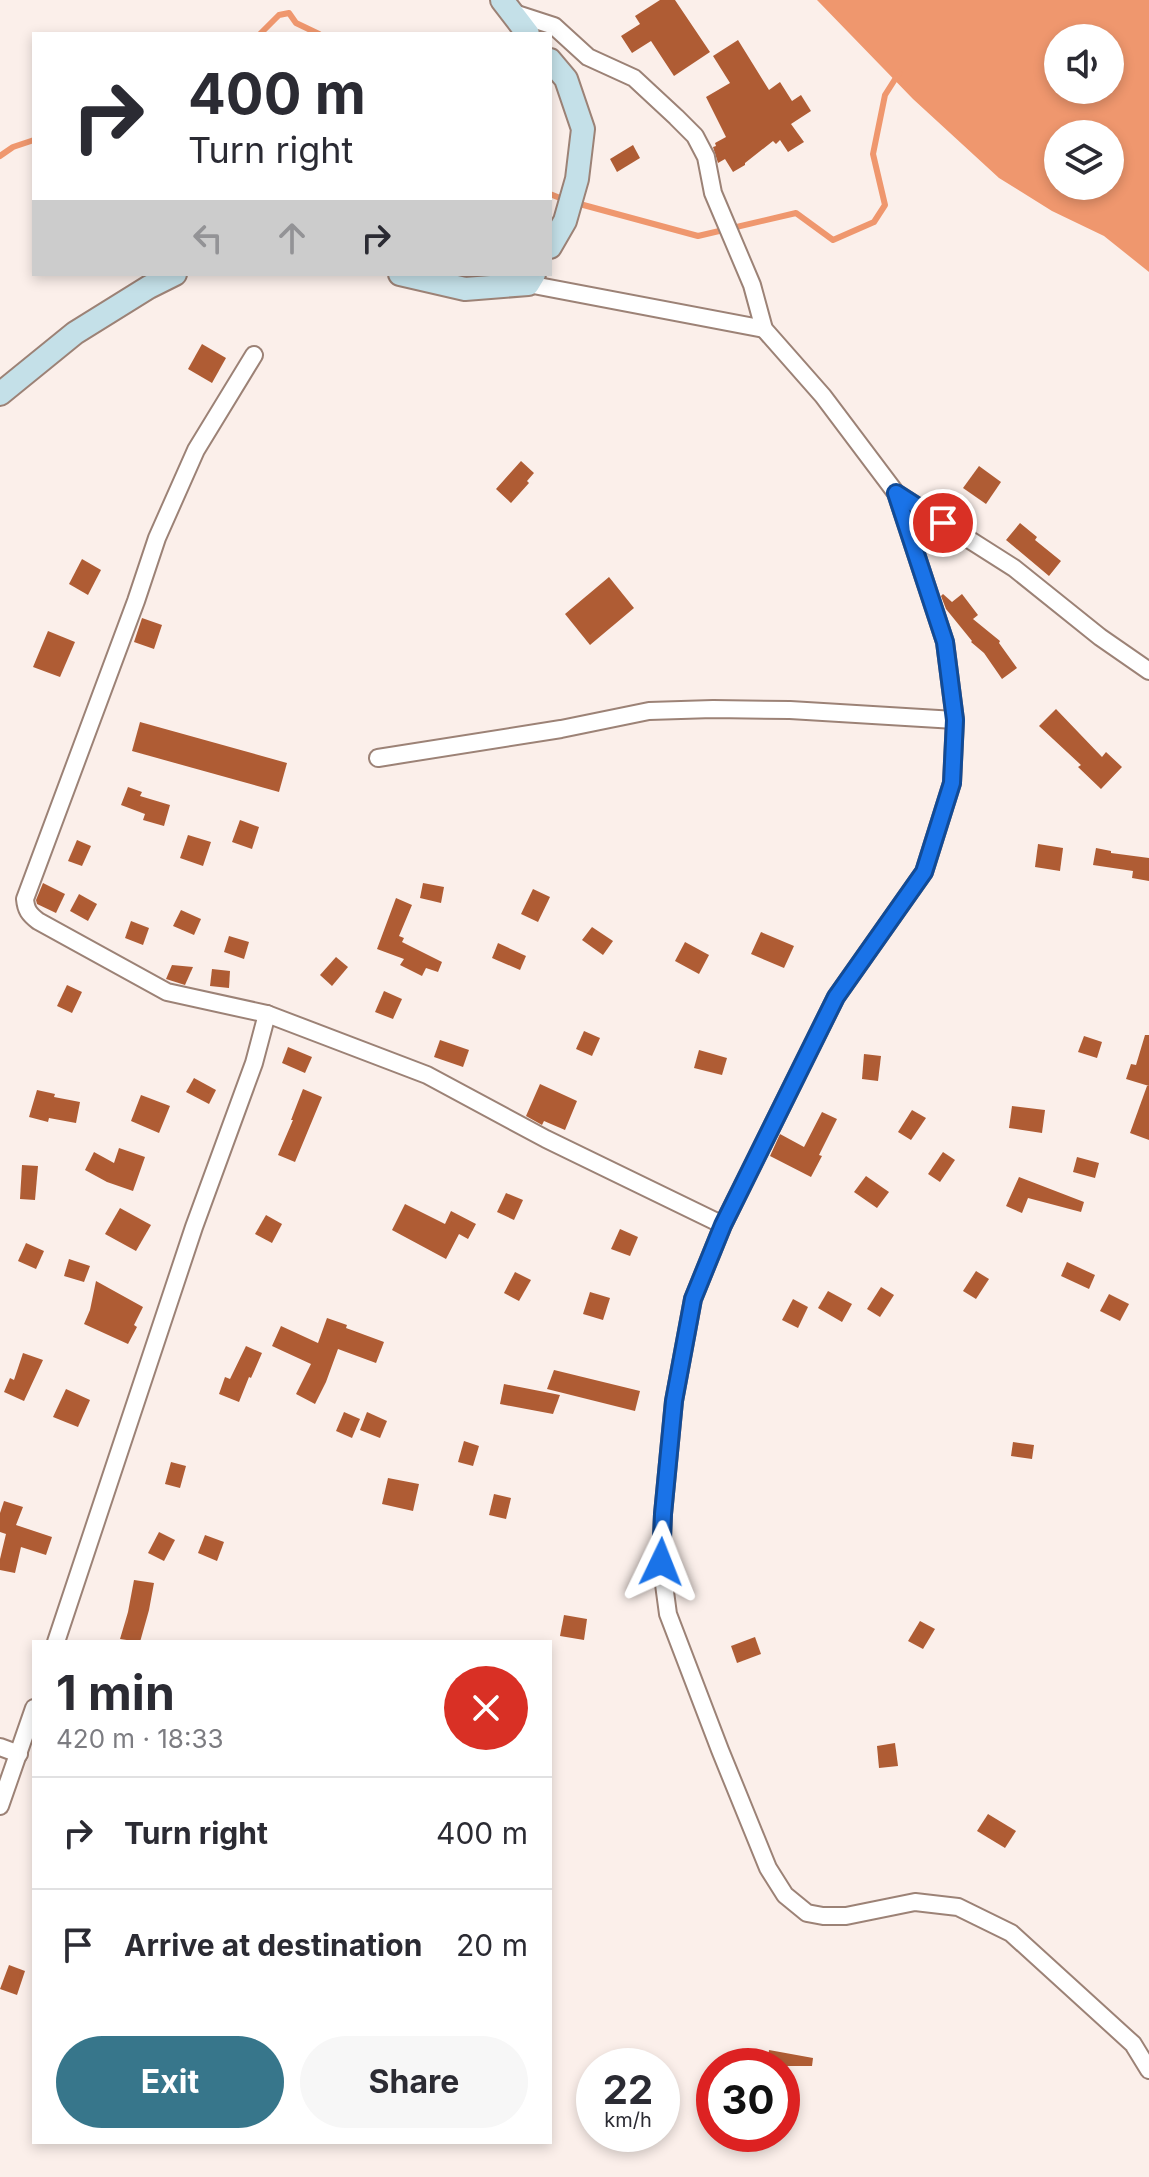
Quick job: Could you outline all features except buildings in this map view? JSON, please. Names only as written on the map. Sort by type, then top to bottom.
[{"type":"main road","points":[[506,6],[526,32]]},
{"type":"main road","points":[[552,62],[566,79],[583,129],[577,179],[565,221],[552,244]]},
{"type":"main road","points":[[0,394],[75,333],[171,276]]},
{"type":"main road","points":[[409,276],[465,289],[531,279]]},
{"type":"street","points":[[506,6],[554,26],[588,57],[634,78],[695,136],[706,157],[713,193],[752,285],[764,329],[823,396],[896,493],[945,642],[955,720],[952,783],[924,872],[836,997],[723,1225],[693,1299],[674,1401],[663,1514],[661,1562],[668,1614],[768,1868],[785,1895],[807,1913],[846,1916],[915,1902],[958,1907],[1011,1933],[1133,2044],[1149,2070]]},
{"type":"street","points":[[531,279],[764,329]]},
{"type":"street","points":[[254,355],[196,450],[157,538],[25,899],[29,915],[167,992],[267,1014],[427,1075],[546,1139],[723,1225]]},
{"type":"street","points":[[896,493],[1014,568],[1100,637],[1149,671]]},
{"type":"street","points":[[378,758],[561,729],[649,711],[790,710],[955,720]]},
{"type":"street","points":[[57,1640],[194,1227],[254,1063],[267,1014]]},
{"type":"street","points":[[0,1806],[32,1714]]},
{"type":"street","points":[[0,1747],[19,1754]]},
{"type":"shaded area","points":[[817,0],[1149,0],[1149,272],[1104,236],[1052,211],[999,178],[913,99]]},
{"type":"waterway","points":[[262,32],[279,15],[289,13],[296,23],[315,32]]},
{"type":"waterway","points":[[576,203],[698,236],[796,213],[833,240],[874,222],[885,205],[873,154],[885,95],[899,73]]},
{"type":"waterway","points":[[0,156],[13,147],[32,141]]},
{"type":"waterway","points":[[552,195],[565,200]]},
{"type":"route","points":[[661,1562],[674,1401],[693,1299],[723,1225],[836,997],[924,872],[952,783],[955,720],[945,642],[896,493],[943,523]]}]
